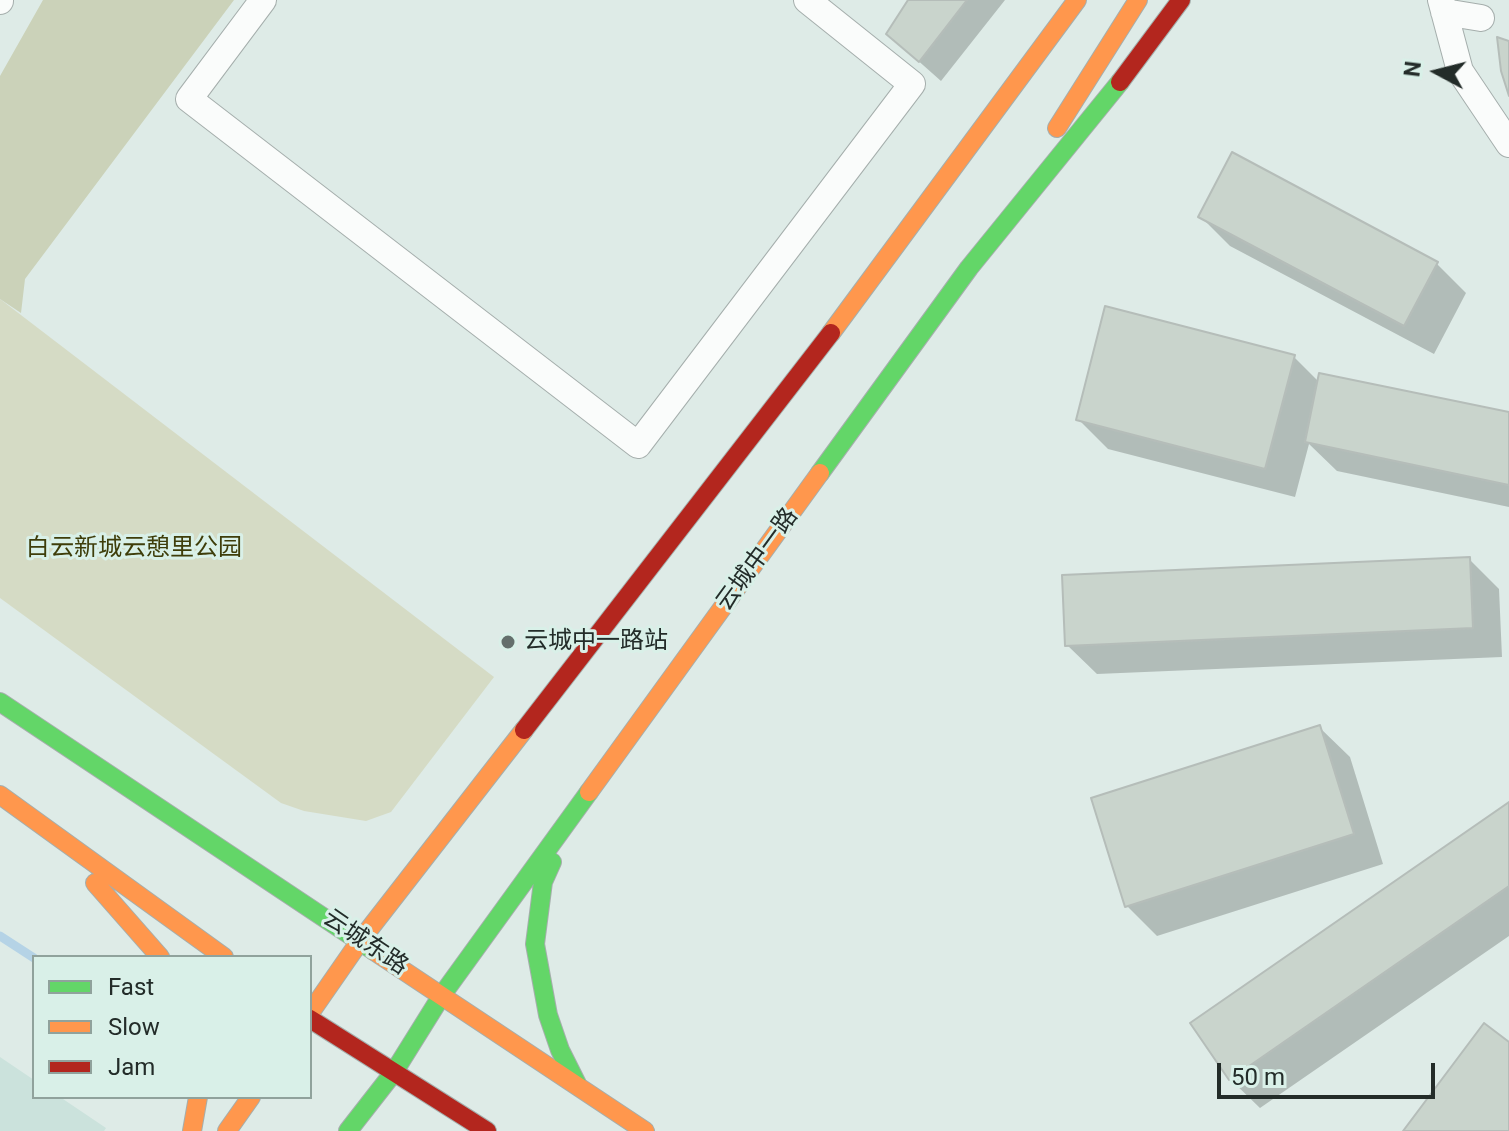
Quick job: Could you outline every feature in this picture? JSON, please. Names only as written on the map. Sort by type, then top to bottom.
[{"type":"main road","points":[[312,1010],[360,941],[860,296],[1077,0]]},
{"type":"main road","points":[[969,268],[1138,0]]},
{"type":"main road","name":"云城中一路","points":[[348,1131],[394,1072],[442,995],[969,268],[1108,97],[1181,0]]},
{"type":"main road","name":"云城东路","points":[[0,688],[83,757]]},
{"type":"main road","name":"云城东路","points":[[0,702],[645,1131]]},
{"type":"main road","points":[[0,795],[221,955]]},
{"type":"main road","points":[[0,803],[44,826],[158,955]]},
{"type":"main road","points":[[577,1084],[560,1050],[548,1015],[535,944],[543,882],[582,804]]},
{"type":"main road","points":[[312,1020],[487,1131]]},
{"type":"main road","points":[[192,1131],[198,1099]]},
{"type":"main road","points":[[227,1131],[250,1099]]},
{"type":"street","points":[[263,0],[189,99],[638,445],[912,84],[807,0]]},
{"type":"street","points":[[1442,6],[1481,18]]},
{"type":"street","points":[[1442,6],[1460,71],[1509,144]]},
{"type":"shaded area","points":[[43,0],[234,0],[25,279],[21,313],[0,299],[0,76]]},
{"type":"shaded area","points":[[0,1057],[32,1079],[32,1099],[63,1099],[106,1128],[104,1131],[0,1131]]},
{"type":"green space","name":"白云新城云憩里公园","points":[[0,299],[494,677],[391,812],[366,821],[304,811],[281,803],[0,598]]},
{"type":"building","points":[[908,0],[967,0],[919,62],[886,34]]},
{"type":"building","points":[[1497,37],[1509,41],[1509,96],[1501,71]]},
{"type":"building","points":[[1232,152],[1438,262],[1404,326],[1198,217]]},
{"type":"building","points":[[1105,306],[1295,355],[1265,469],[1076,420]]},
{"type":"building","points":[[1319,373],[1509,412],[1509,485],[1305,442]]},
{"type":"building","points":[[1470,557],[1473,628],[1065,646],[1062,575]]},
{"type":"building","points":[[1320,725],[1354,834],[1125,907],[1091,798]]},
{"type":"building","points":[[1509,802],[1509,886],[1229,1080],[1190,1023]]},
{"type":"building","points":[[1484,1023],[1509,1042],[1509,1131],[1403,1131]]},
{"type":"waterway","points":[[0,936],[32,957]]},
{"type":"traffic: fast","points":[[820,473],[969,268],[1120,82]]},
{"type":"traffic: fast","points":[[0,702],[374,951]]},
{"type":"traffic: fast","points":[[348,1131],[394,1072],[442,995],[589,792]]},
{"type":"traffic: fast","points":[[552,862],[543,882],[535,944],[548,1015],[560,1050],[577,1084]]},
{"type":"traffic: slow","points":[[831,333],[1077,0]]},
{"type":"traffic: slow","points":[[1057,128],[1138,0]]},
{"type":"traffic: slow","points":[[589,792],[820,473]]},
{"type":"traffic: slow","points":[[312,1010],[360,941],[524,730]]},
{"type":"traffic: slow","points":[[0,795],[221,955]]},
{"type":"traffic: slow","points":[[95,883],[158,955]]},
{"type":"traffic: slow","points":[[374,951],[645,1131]]},
{"type":"traffic: slow","points":[[192,1131],[198,1099]]},
{"type":"traffic: slow","points":[[227,1131],[250,1099]]},
{"type":"traffic: jam","points":[[1120,82],[1181,0]]},
{"type":"traffic: jam","points":[[524,730],[831,333]]},
{"type":"traffic: jam","points":[[312,1020],[487,1131]]},
{"type":"place","name":"云城中一路站","points":[[508,642]]}]
